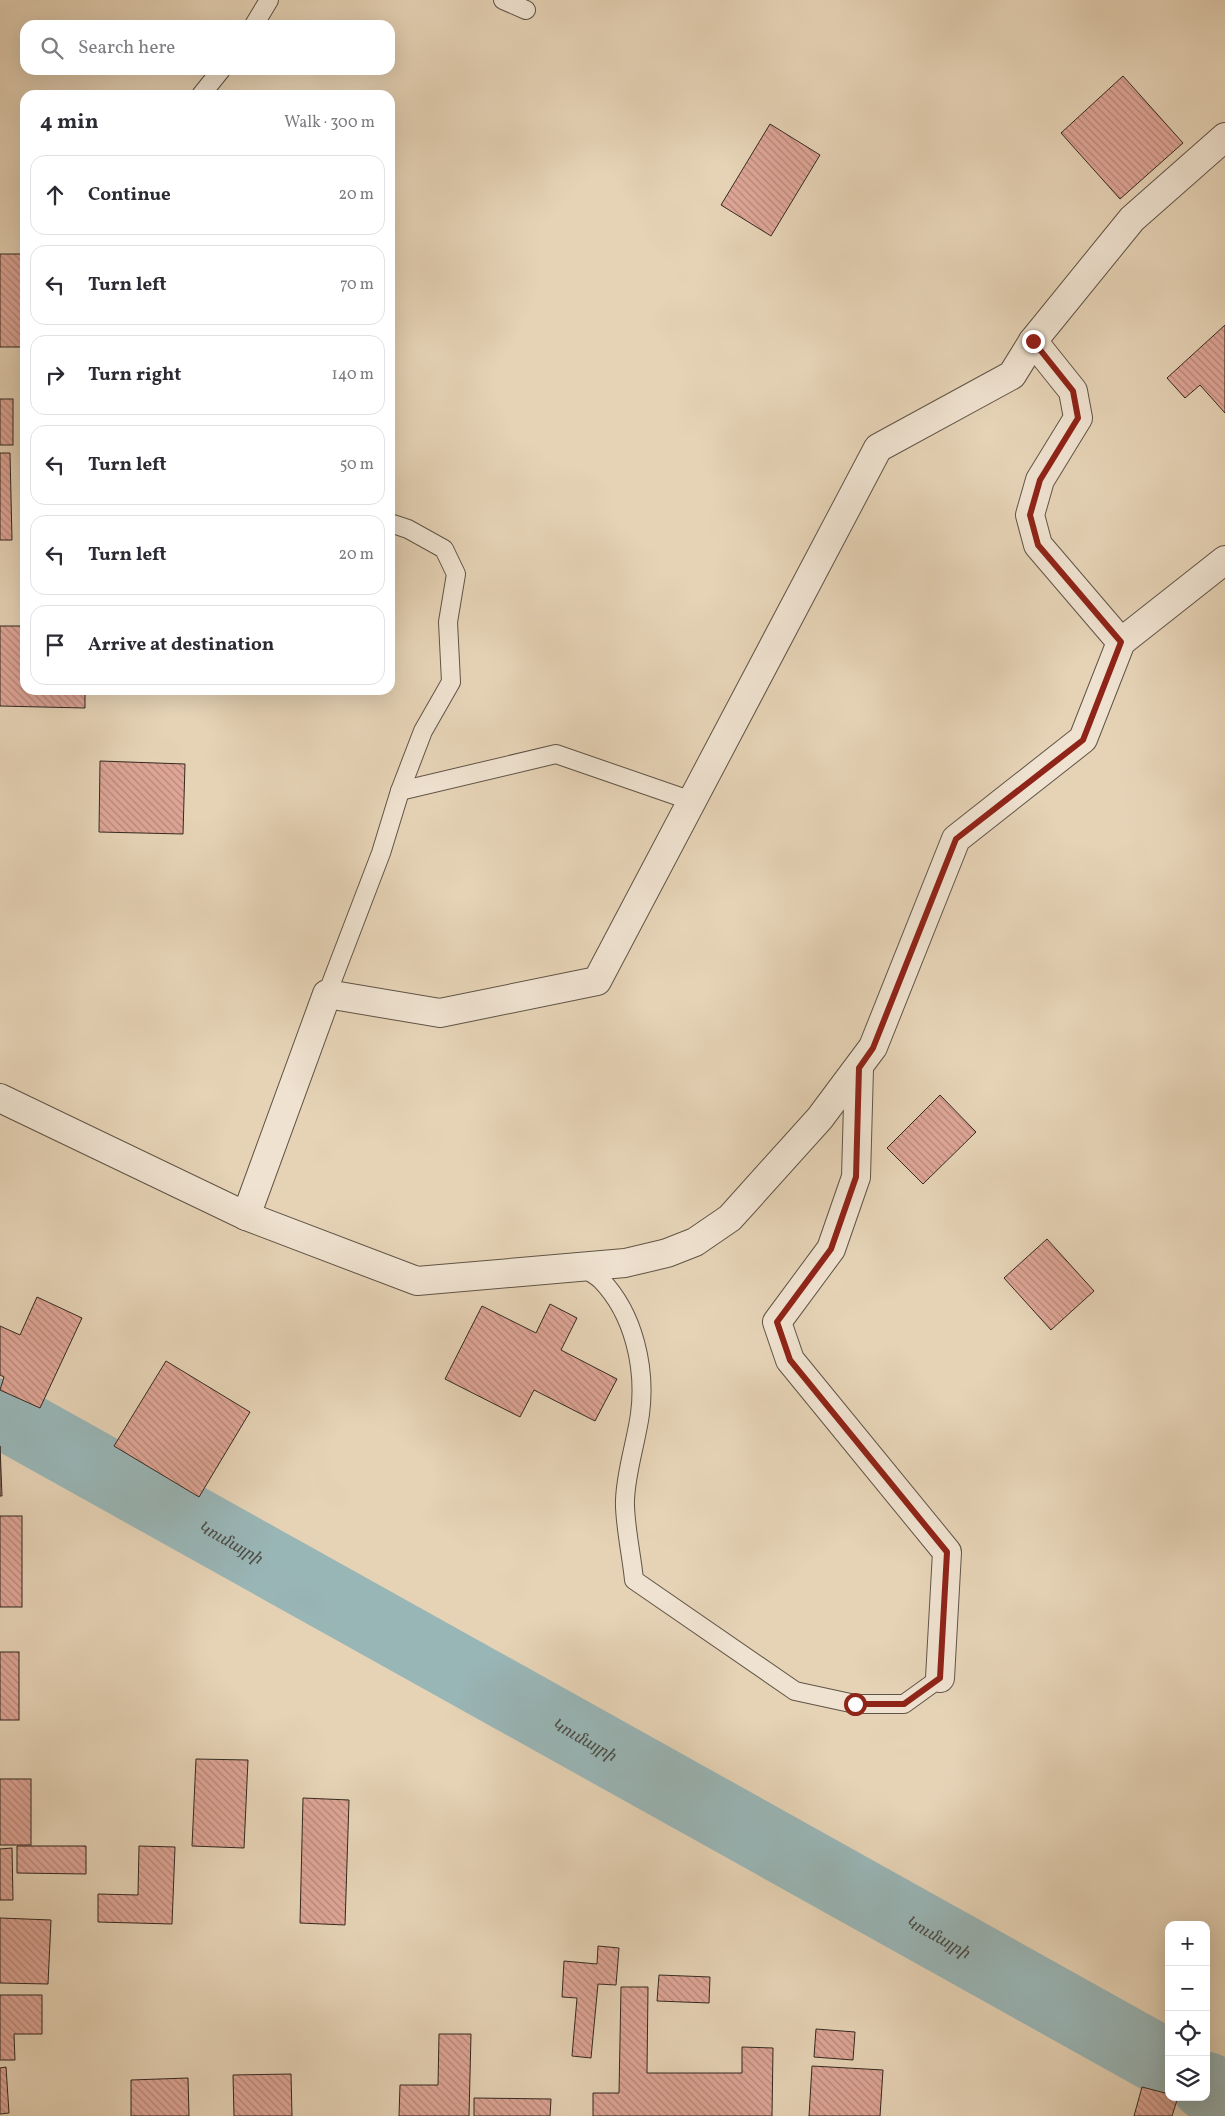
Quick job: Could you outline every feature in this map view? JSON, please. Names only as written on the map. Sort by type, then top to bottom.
[{"type":"street","points":[[246,1216],[327,994],[440,1013],[597,981],[878,448],[1012,375],[1033,341],[1132,219],[1225,137]]},
{"type":"street","points":[[1033,341],[1073,391],[1078,418],[1040,480],[1030,515],[1038,545],[1121,642]]},
{"type":"street","points":[[0,1098],[246,1216],[417,1281],[625,1263],[667,1253],[695,1242],[730,1218],[820,1118],[873,1048],[956,839],[1083,740],[1121,642],[1225,560]]},
{"type":"street","points":[[859,1068],[856,1177],[831,1249],[777,1322],[790,1360],[947,1552],[940,1678]]},
{"type":"lane","points":[[257,20],[269,0]]},
{"type":"lane","points":[[502,0],[526,10]]},
{"type":"lane","points":[[205,90],[217,75]]},
{"type":"lane","points":[[327,994],[381,853],[400,791],[423,731],[451,682],[448,622],[456,574],[444,550],[408,529],[395,524]]},
{"type":"lane","points":[[400,791],[556,754],[692,801]]},
{"type":"lane","points":[[582,1267],[600,1279],[621,1307],[635,1340],[641,1376],[640,1414],[630,1463],[625,1502],[634,1580],[795,1691],[855,1704],[904,1704],[940,1678]]},
{"type":"building","points":[[1123,76],[1183,143],[1120,199],[1061,133]]},
{"type":"building","points":[[770,124],[820,155],[771,236],[721,205]]},
{"type":"building","points":[[0,254],[20,254],[20,347],[0,347]]},
{"type":"building","points":[[1225,325],[1225,413],[1200,385],[1185,398],[1167,378]]},
{"type":"building","points":[[0,399],[13,399],[13,445],[0,445]]},
{"type":"building","points":[[0,453],[10,453],[12,540],[0,540]]},
{"type":"building","points":[[0,626],[20,626],[20,695],[85,695],[85,708],[0,706]]},
{"type":"building","points":[[100,761],[185,764],[183,834],[99,832]]},
{"type":"building","points":[[940,1095],[976,1132],[923,1184],[887,1148]]},
{"type":"building","points":[[1047,1239],[1094,1291],[1051,1330],[1004,1278]]},
{"type":"building","points":[[37,1297],[82,1318],[40,1408],[0,1390],[4,1377],[0,1375],[0,1326],[20,1335]]},
{"type":"building","points":[[550,1304],[577,1318],[561,1350],[617,1379],[595,1421],[534,1390],[520,1417],[445,1379],[482,1306],[536,1333]]},
{"type":"building","points":[[166,1361],[250,1412],[199,1497],[114,1446]]},
{"type":"building","points":[[0,1446],[2,1496],[0,1496]]},
{"type":"building","points":[[0,1516],[22,1516],[22,1607],[0,1607]]},
{"type":"building","points":[[0,1652],[19,1652],[19,1720],[0,1720]]},
{"type":"building","points":[[196,1759],[248,1760],[244,1848],[192,1846]]},
{"type":"building","points":[[0,1779],[31,1779],[31,1845],[0,1845]]},
{"type":"building","points":[[303,1798],[349,1800],[345,1925],[300,1923]]},
{"type":"building","points":[[17,1846],[86,1846],[86,1874],[17,1873]]},
{"type":"building","points":[[139,1846],[175,1847],[172,1924],[98,1922],[98,1894],[138,1895]]},
{"type":"building","points":[[12,1848],[13,1900],[0,1900],[0,1849]]},
{"type":"building","points":[[0,1918],[51,1920],[48,1984],[0,1983]]},
{"type":"building","points":[[598,1946],[619,1948],[616,1985],[598,1984],[591,2058],[572,2056],[577,1998],[562,1997],[564,1961],[597,1964]]},
{"type":"building","points":[[659,1975],[710,1977],[709,2003],[657,2001]]},
{"type":"building","points":[[621,1987],[648,1987],[647,2073],[742,2073],[742,2047],[773,2048],[772,2116],[593,2116],[593,2093],[619,2093]]},
{"type":"building","points":[[0,1995],[42,1995],[42,2034],[14,2034],[15,2060],[0,2060]]},
{"type":"building","points":[[816,2029],[855,2032],[853,2060],[814,2057]]},
{"type":"building","points":[[439,2034],[471,2034],[469,2116],[399,2116],[400,2085],[438,2085]]},
{"type":"building","points":[[812,2066],[883,2070],[880,2116],[809,2116]]},
{"type":"building","points":[[6,2067],[9,2113],[0,2114],[0,2068]]},
{"type":"building","points":[[291,2074],[292,2116],[234,2116],[233,2075]]},
{"type":"building","points":[[188,2078],[189,2116],[131,2116],[131,2080]]},
{"type":"building","points":[[1142,2087],[1165,2093],[1165,2101],[1177,2101],[1172,2116],[1134,2116]]},
{"type":"building","points":[[474,2098],[551,2099],[550,2116],[474,2116]]},
{"type":"waterway","name":"Կումայրի","points":[[0,1413],[1165,2063]]},
{"type":"waterway","name":"Կումայրի","points":[[1210,2088],[1225,2096]]},
{"type":"route","points":[[855,1704],[904,1704],[940,1678],[947,1552],[790,1360],[777,1322],[831,1249],[856,1177],[859,1068],[873,1048],[956,839],[1083,740],[1121,642],[1038,545],[1030,515],[1040,480],[1078,418],[1073,391],[1033,341]]}]
